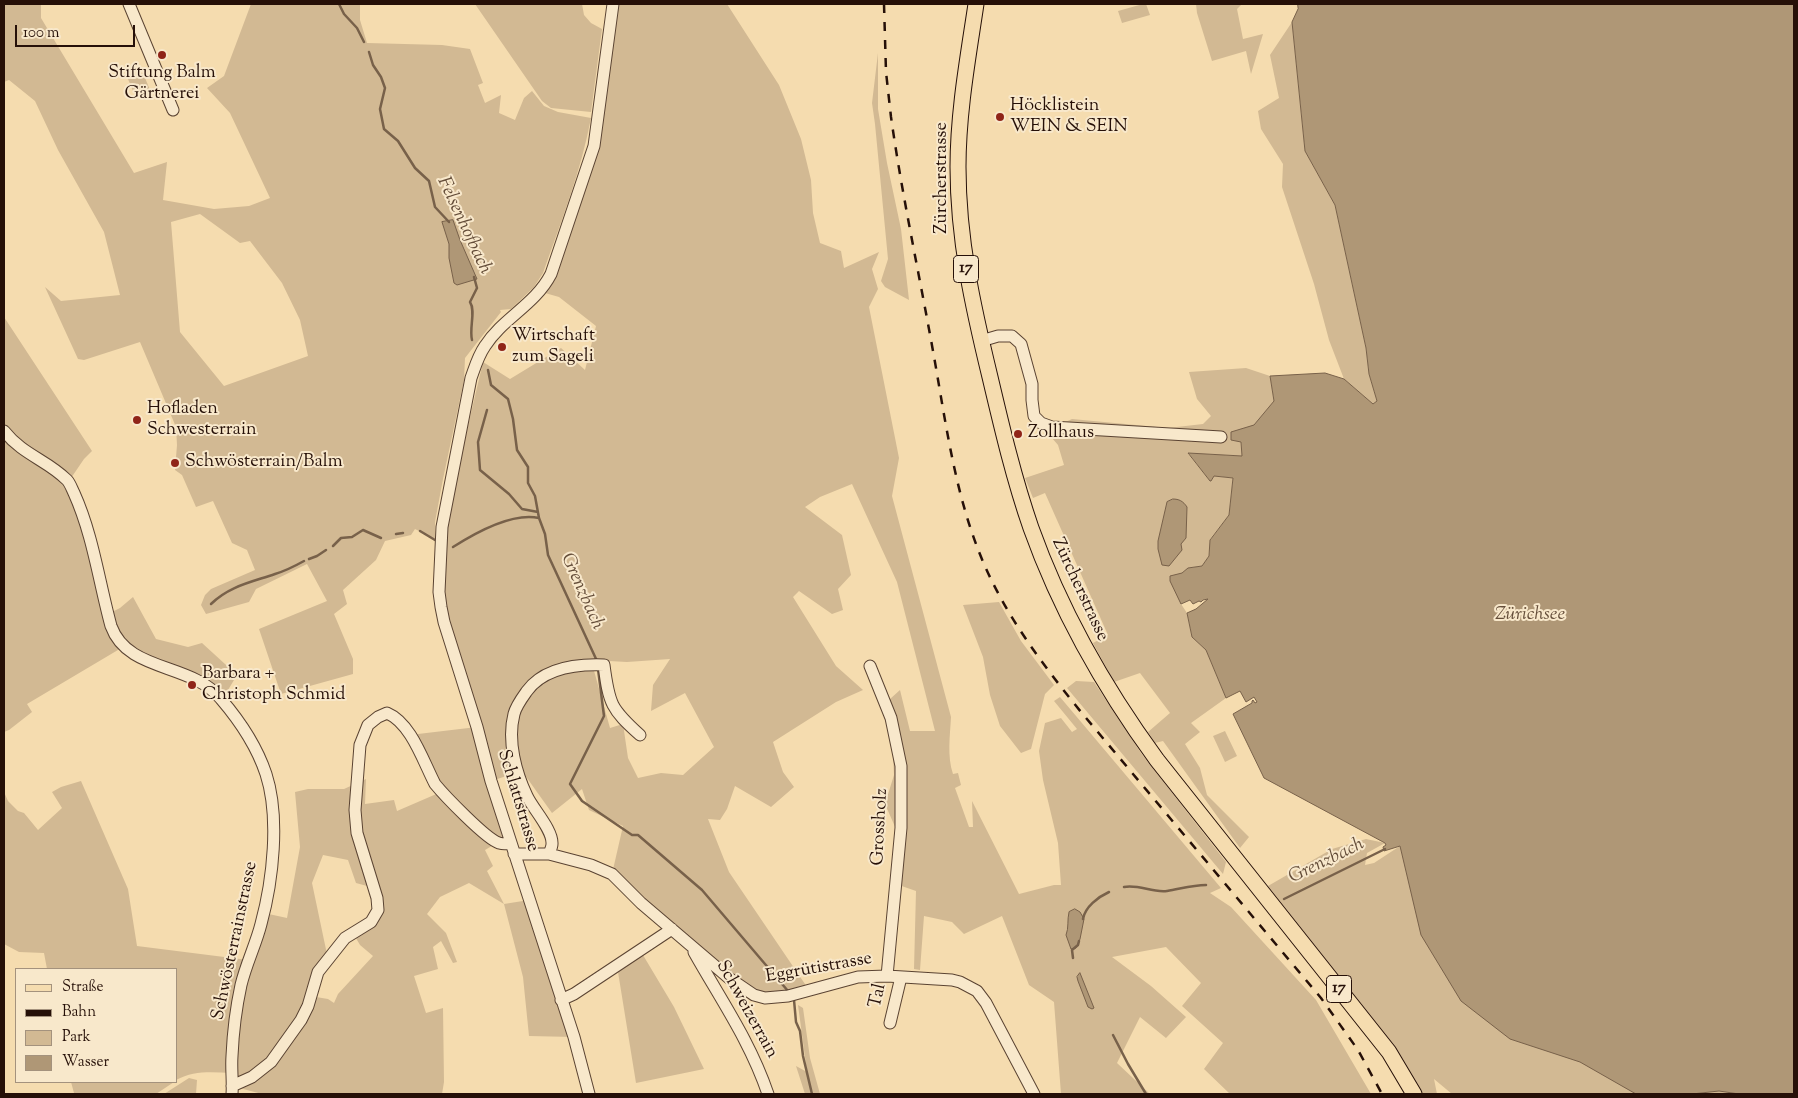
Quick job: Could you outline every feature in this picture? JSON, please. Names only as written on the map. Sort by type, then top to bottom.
[{"type":"main road","name":"Zürcherstrasse","points":[[976,4],[962,98],[958,166],[961,230],[968,280],[981,341],[1014,477],[1031,528],[1055,589],[1094,666],[1134,728],[1157,760],[1389,1052],[1414,1094]]},
{"type":"street","points":[[129,4],[172,110]]},
{"type":"street","name":"Schlattstrasse","points":[[590,1094],[491,781],[477,727],[444,622],[439,592],[445,512],[471,378],[484,346],[539,293],[551,274],[558,256],[594,146],[613,4]]},
{"type":"street","points":[[981,341],[998,336],[1012,336],[1021,344],[1032,384],[1034,416],[1040,423],[1052,427],[1221,437]]},
{"type":"street","name":"Schwösterrainstrasse","points":[[4,431],[11,440],[28,454],[46,464],[68,481],[82,510],[111,626],[120,643],[138,657],[190,676],[215,692],[226,704],[249,738],[266,773],[270,790],[273,823],[271,870],[261,924],[239,994],[232,1054],[232,1090]]},
{"type":"street","points":[[549,854],[552,844],[551,836],[527,796],[512,748],[514,713],[521,698],[531,686],[546,675],[585,665],[604,665],[611,705],[640,735]]},
{"type":"street","name":"Grossholz","points":[[870,666],[891,718],[901,766],[901,828],[887,976]]},
{"type":"street","points":[[232,1090],[259,1072],[276,1056],[301,1020],[308,1006],[318,972],[344,938],[371,922],[378,910],[377,898],[357,833],[355,810],[360,745],[368,725],[387,712],[396,716],[405,726],[441,792],[497,843],[510,843]]},
{"type":"street","name":"Eggrütistrasse","points":[[514,854],[549,854],[591,865],[612,874],[641,903],[689,944],[729,978],[754,995],[765,998],[788,996],[858,977],[887,976],[952,980],[970,986],[986,1003],[1034,1094]]},
{"type":"street","points":[[561,1000],[574,994],[672,929]]},
{"type":"street","name":"Schweizerrain","points":[[689,944],[746,1040],[768,1094]]},
{"type":"street","name":"Tal","points":[[890,1022],[901,977]]},
{"type":"green space","points":[[4,4],[41,4],[41,18],[134,173],[167,162],[163,200],[214,209],[249,206],[270,198],[230,113],[207,88],[224,76],[251,4],[360,4],[360,20],[367,43],[442,45],[470,49],[483,83],[478,85],[485,103],[501,95],[499,113],[515,120],[524,98],[532,91],[544,106],[558,112],[591,118],[576,177],[543,273],[534,287],[511,309],[500,310],[501,312],[465,358],[464,380],[435,522],[435,539],[415,529],[411,535],[385,541],[376,560],[343,590],[347,604],[334,614],[353,659],[353,674],[281,694],[259,629],[327,601],[307,564],[256,589],[249,602],[206,614],[201,605],[205,595],[211,589],[255,570],[247,550],[232,543],[213,501],[196,507],[182,475],[175,470],[176,427],[140,342],[84,360],[78,359],[45,287],[61,301],[120,295],[104,232],[58,150],[35,101],[9,80],[4,82]],"holes":[[[200,214],[240,243],[250,241],[282,283],[300,320],[308,356],[224,386],[180,332],[171,222]]]},
{"type":"green space","points":[[475,4],[582,4],[584,15],[591,23],[602,29],[591,112],[551,108],[542,101]]},
{"type":"green space","points":[[616,4],[727,4],[779,85],[801,139],[811,180],[813,213],[820,243],[841,251],[844,268],[879,252],[872,269],[878,289],[869,307],[899,458],[892,496],[951,717],[949,746],[951,767],[953,774],[958,773],[961,785],[955,788],[969,827],[973,827],[972,801],[1019,894],[1061,885],[1058,843],[1043,780],[1039,751],[1045,723],[1061,718],[1072,732],[1077,729],[1054,701],[1060,697],[1221,888],[1210,893],[1231,907],[1316,1000],[1371,1094],[1230,1094],[1204,1069],[1223,1043],[1182,1006],[1201,983],[1166,947],[1112,957],[1151,986],[1186,1017],[1166,1038],[1140,1017],[1117,1063],[1150,1094],[1061,1094],[1054,1002],[1029,985],[1002,916],[964,934],[952,922],[924,916],[920,970],[914,969],[916,891],[893,883],[896,829],[885,804],[894,775],[890,699],[900,690],[910,731],[935,731],[897,582],[852,484],[820,497],[805,507],[842,535],[851,575],[838,589],[843,610],[832,614],[799,591],[793,597],[836,666],[863,690],[836,702],[773,742],[783,772],[794,787],[771,807],[735,786],[727,809],[720,820],[708,819],[729,872],[807,987],[795,994],[754,995],[612,874],[623,826],[589,810],[582,789],[552,813],[522,771],[491,781],[510,843],[497,843],[485,850],[493,866],[487,871],[504,904],[469,883],[440,897],[427,914],[446,933],[457,962],[453,963],[441,941],[433,947],[438,969],[414,976],[426,1013],[443,1008],[444,1082],[442,1094],[262,1094],[232,1086],[232,1073],[196,1073],[178,1079],[178,968],[47,968],[44,953],[19,952],[4,944],[4,792],[8,801],[18,811],[24,813],[38,830],[62,808],[52,792],[81,781],[128,889],[137,946],[248,960],[264,913],[287,918],[300,847],[295,792],[308,789],[344,789],[366,779],[365,804],[394,800],[397,811],[441,792],[412,738],[418,734],[477,727],[444,622],[440,564],[483,362],[510,379],[561,348],[585,370],[596,326],[559,297],[545,293],[578,207]],"holes":[[[670,659],[653,685],[651,711],[685,693],[714,747],[683,775],[661,773],[638,778],[628,758],[623,724],[610,728],[591,660],[627,662]],[[323,855],[348,860],[356,883],[378,889],[371,922],[353,933],[360,945],[373,956],[338,994],[334,1003],[328,999],[316,997],[318,972],[328,959],[312,883]]]},
{"type":"green space","points":[[1146,4],[1150,15],[1122,23],[1118,11]]},
{"type":"green space","points":[[1196,4],[1242,4],[1237,9],[1243,39],[1263,34],[1251,74],[1246,51],[1212,61]]},
{"type":"green space","points":[[1292,22],[1305,151],[1335,205],[1366,348],[1369,374],[1377,401],[1373,404],[1344,379],[1329,340],[1314,284],[1282,187],[1283,164],[1261,129],[1258,111],[1279,98],[1270,55]]},
{"type":"green space","points":[[878,53],[878,109],[901,229],[909,300],[885,287],[881,281],[888,259],[872,103]]},
{"type":"green space","points":[[143,73],[150,90],[135,96],[128,79]]},
{"type":"green space","points":[[4,317],[92,451],[69,481],[108,614],[120,608],[133,597],[156,639],[188,647],[202,643],[237,675],[222,700],[123,647],[27,704],[32,712],[4,732]]},
{"type":"green space","points":[[1246,368],[1270,376],[1274,401],[1241,442],[1242,456],[1188,454],[1210,481],[1214,476],[1233,478],[1229,515],[1210,539],[1209,556],[1202,566],[1189,568],[1182,573],[1181,604],[1187,613],[1192,637],[1206,650],[1226,698],[1191,723],[1200,732],[1185,744],[1200,768],[1207,795],[1249,837],[1240,848],[1163,741],[1155,743],[1148,732],[1170,713],[1140,673],[1114,682],[1093,643],[1108,635],[1045,493],[1033,498],[1025,478],[1064,465],[1058,445],[1046,431],[1072,419],[1168,428],[1203,424],[1211,416],[1197,399],[1189,372]]},
{"type":"green space","points":[[999,602],[1021,641],[1054,685],[1045,694],[1031,749],[1021,753],[1000,726],[990,695],[983,657],[963,605]]},
{"type":"green space","points":[[1076,681],[1094,682],[1141,753],[1226,862],[1223,874],[1067,688]]},
{"type":"green space","points":[[1225,731],[1237,756],[1225,762],[1213,736]]},
{"type":"green space","points":[[1366,839],[1385,843],[1367,853],[1365,865],[1374,863],[1400,846],[1700,1081],[1763,1094],[1452,1094],[1434,1079],[1437,1094],[1423,1094],[1391,1042],[1268,886],[1332,849]]},
{"type":"green space","points":[[529,900],[574,1037],[529,1036],[523,977],[504,904]]},
{"type":"green space","points":[[640,950],[674,1007],[704,1069],[636,1083],[618,972],[623,962]]},
{"type":"green space","points":[[798,1005],[803,1008],[810,1058],[820,1094],[805,1094],[796,1066],[807,1072]]},
{"type":"green space","points":[[189,1078],[197,1080],[196,1094],[164,1094]]},
{"type":"green space","points":[[71,1083],[172,1083],[156,1094],[74,1093]]},
{"type":"water","name":"Zürichsee","points":[[1298,4],[1794,4],[1794,1094],[1739,1094],[1719,1091],[1692,1094],[1636,1094],[1580,1062],[1510,1039],[1461,1001],[1421,935],[1400,846],[1384,851],[1385,843],[1264,778],[1233,714],[1252,703],[1253,700],[1255,703],[1257,702],[1254,697],[1246,702],[1240,691],[1226,698],[1206,650],[1192,637],[1187,613],[1196,609],[1208,599],[1193,604],[1190,600],[1181,604],[1170,581],[1170,576],[1182,573],[1188,568],[1202,566],[1209,556],[1210,540],[1229,515],[1233,478],[1214,476],[1210,481],[1188,453],[1242,456],[1241,442],[1231,440],[1231,432],[1254,425],[1274,401],[1270,376],[1325,373],[1344,379],[1373,404],[1377,401],[1369,374],[1366,348],[1335,205],[1305,151],[1292,22],[1298,9]]},
{"type":"water","points":[[453,220],[477,279],[457,285],[454,283],[449,258],[449,244],[442,222]]},
{"type":"water","points":[[1173,499],[1181,501],[1187,507],[1186,538],[1181,544],[1182,550],[1169,566],[1162,565],[1158,541],[1167,502]]},
{"type":"water","points":[[1075,909],[1080,912],[1084,919],[1080,939],[1076,948],[1071,949],[1066,935],[1069,912]]},
{"type":"water","points":[[1080,973],[1094,1008],[1092,1009],[1088,1007],[1078,981],[1077,977]]},
{"type":"waterway","points":[[339,4],[344,14],[357,28],[364,42]]},
{"type":"waterway","name":"Felsenhofbach","points":[[369,52],[373,65],[381,77],[385,88],[380,109],[384,129],[398,141],[415,168],[429,181],[435,207],[449,222]]},
{"type":"waterway","name":"Felsenhofbach","points":[[472,340],[472,306],[470,302],[477,288],[474,277]]},
{"type":"waterway","points":[[488,370],[491,385],[508,399],[517,450],[528,467],[528,483],[535,496],[539,518]]},
{"type":"waterway","points":[[487,410],[478,442],[480,470],[509,494],[522,509],[538,512]]},
{"type":"waterway","name":"Grenzbach","points":[[453,547],[494,525],[517,518],[539,518],[545,534],[548,555],[597,661]]},
{"type":"waterway","points":[[333,546],[341,538],[352,537],[363,530],[381,538]]},
{"type":"waterway","points":[[420,531],[435,540]]},
{"type":"waterway","points":[[396,534],[403,533]]},
{"type":"waterway","points":[[309,559],[326,550]]},
{"type":"waterway","points":[[211,604],[233,589],[294,567],[304,561]]},
{"type":"waterway","points":[[598,669],[604,716],[570,784],[582,801],[632,835],[638,835],[702,890],[788,991]]},
{"type":"waterway","name":"Grenzbach","points":[[1284,899],[1385,849]]},
{"type":"waterway","name":"Grenzbach","points":[[1124,887],[1130,886],[1167,891],[1206,885]]},
{"type":"waterway","name":"Grenzbach","points":[[1083,919],[1086,910],[1109,892]]},
{"type":"waterway","name":"Grenzbach","points":[[1073,958],[1072,950],[1078,945],[1079,941]]},
{"type":"waterway","name":"Grenzbach","points":[[794,1000],[796,1022],[800,1031],[803,1056],[812,1094]]},
{"type":"waterway","name":"Grenzbach","points":[[1113,1035],[1146,1094]]},
{"type":"railway","points":[[884,4],[886,72],[895,146],[905,205],[952,459],[966,513],[984,564],[1015,623],[1053,677],[1321,998],[1358,1050],[1382,1094]]},
{"type":"place","name":"Stiftung Balm Gärtnerei","points":[[162,55]]},
{"type":"place","name":"Höcklistein WEIN & SEIN","points":[[1000,117]]},
{"type":"place","name":"Wirtschaft zum Sageli","points":[[502,347]]},
{"type":"place","name":"Hofladen Schwesterrain","points":[[137,420]]},
{"type":"place","name":"Zollhaus","points":[[1018,434]]},
{"type":"place","name":"Schwösterrain/Balm","points":[[175,463]]},
{"type":"place","name":"Barbara + Christoph Schmid","points":[[192,685]]}]
